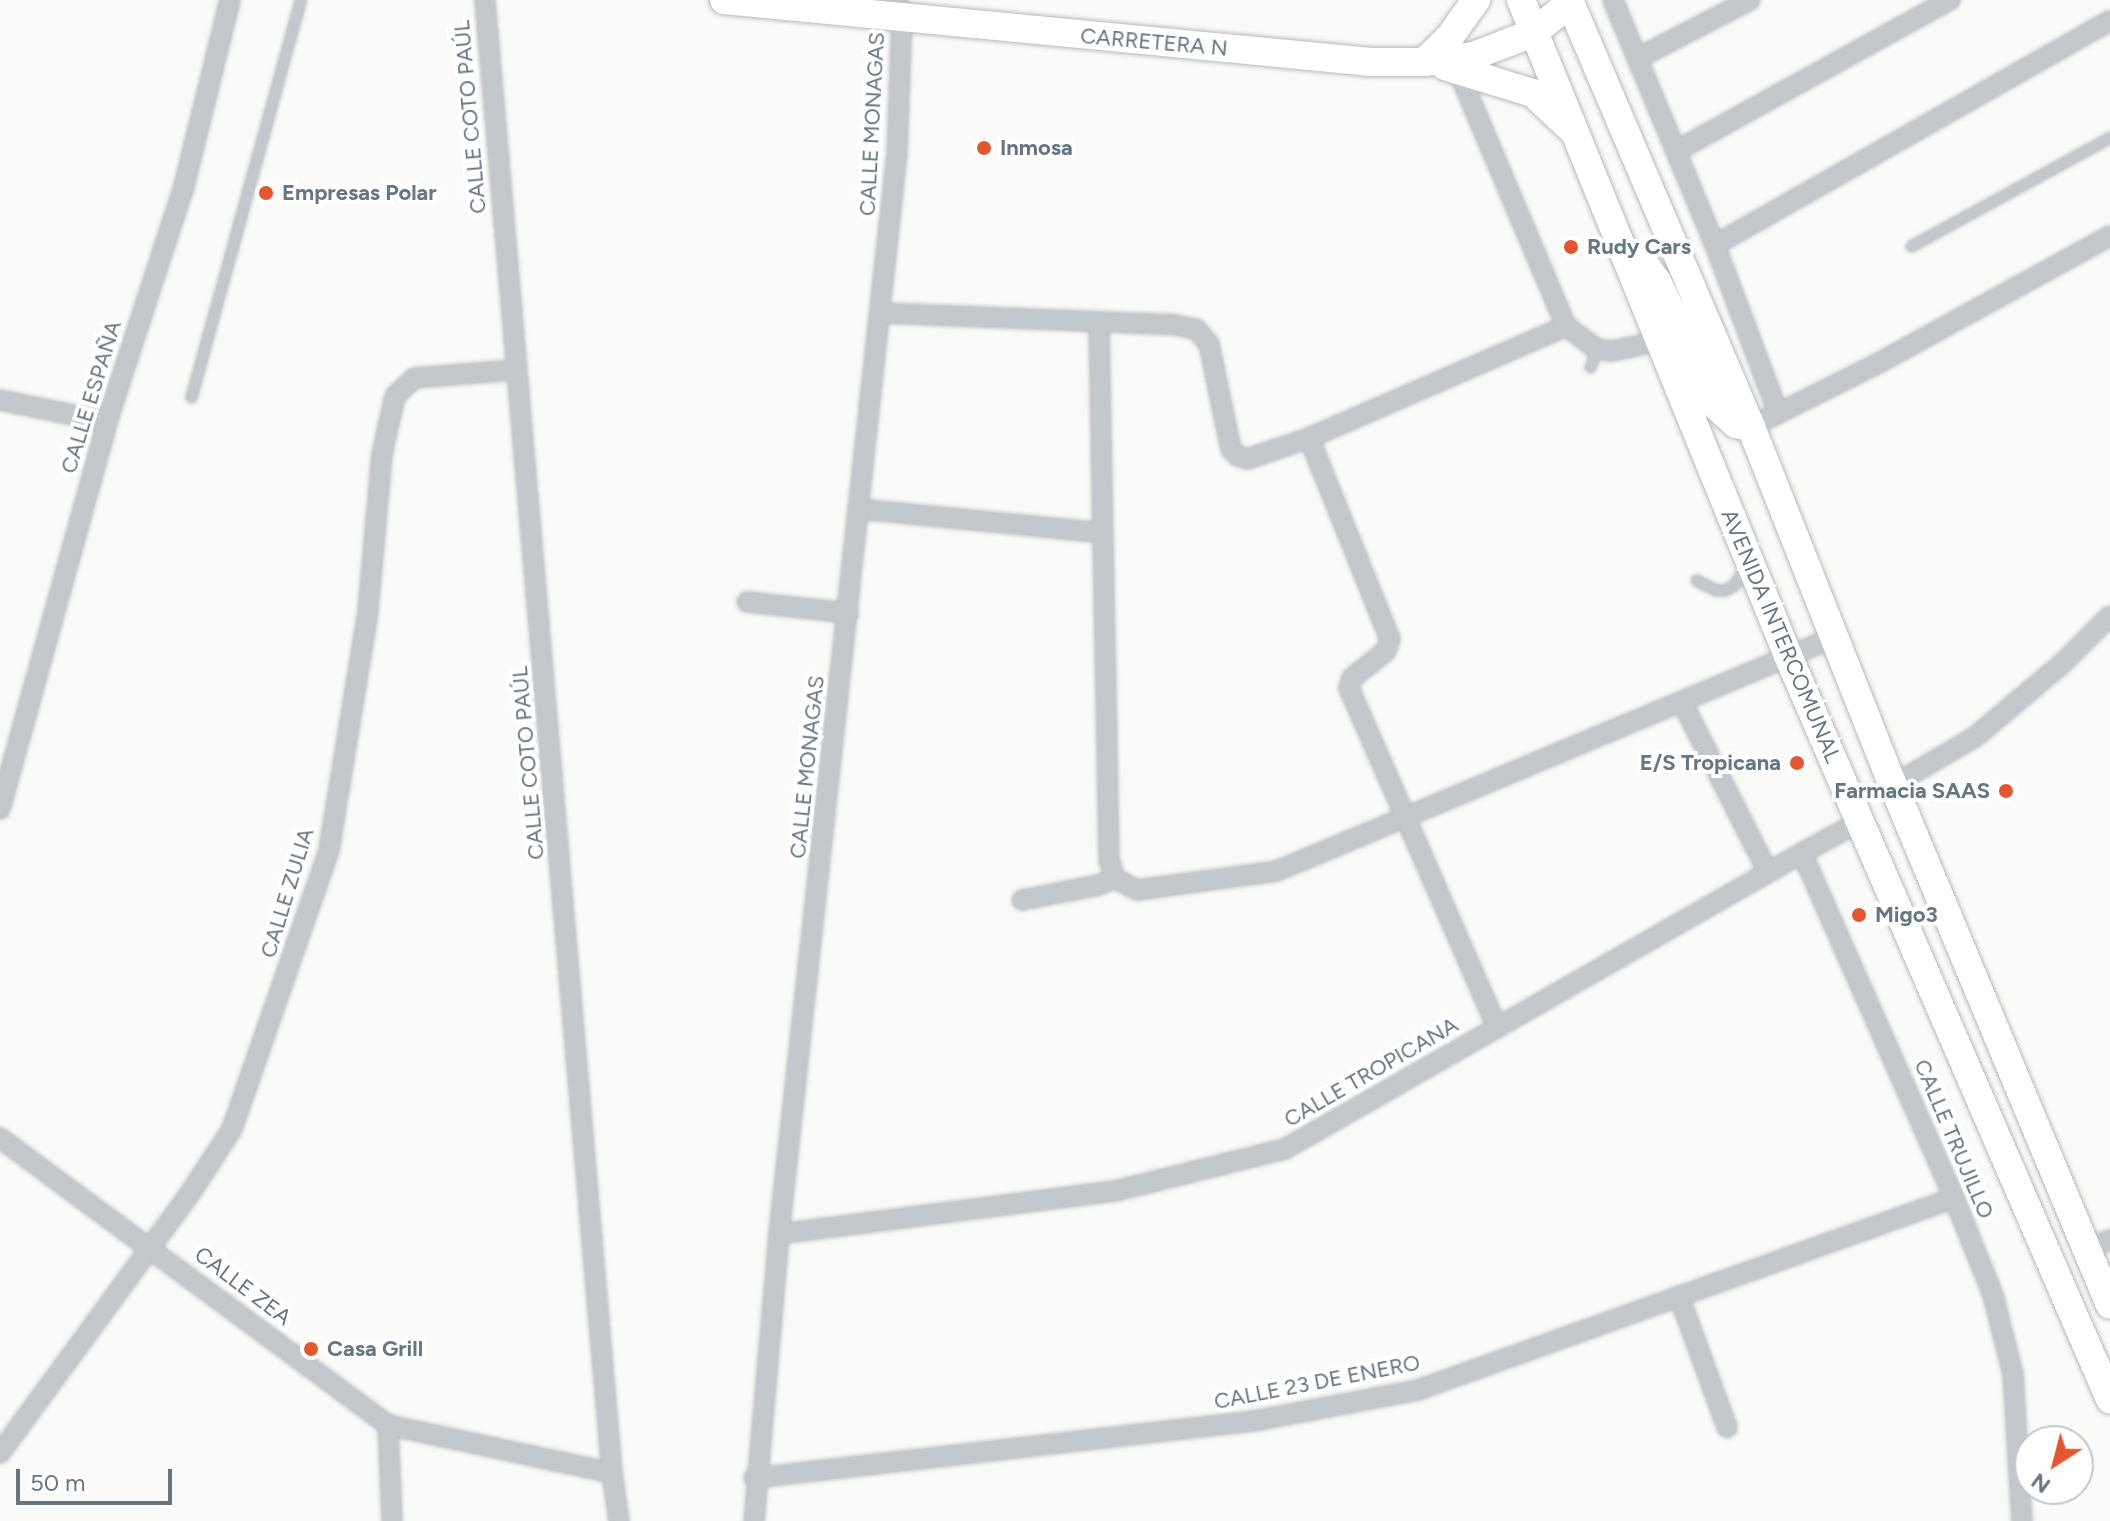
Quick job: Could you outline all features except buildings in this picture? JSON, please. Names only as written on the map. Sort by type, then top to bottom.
[{"type":"main road","name":"CARRETERA N","points":[[724,0],[900,9],[1371,62],[1424,62],[1473,56],[1533,33],[1571,1]]},
{"type":"main road","points":[[1424,62],[1449,38],[1476,0]]},
{"type":"main road","name":"AVENIDA INTERCOMUNAL","points":[[1521,0],[1583,145],[1789,658],[2110,1399]]},
{"type":"main road","name":"AVENIDA INTERCOMUNAL","points":[[1571,1],[1751,427],[1893,785],[2098,1245],[2110,1305]]},
{"type":"main road","points":[[1424,62],[1457,68],[1533,93],[1561,118],[1583,145]]},
{"type":"main road","points":[[1620,239],[1657,281],[1716,406],[1736,424],[1751,427]]},
{"type":"street","name":"CALLE ESPAÑA","points":[[0,809],[107,422],[183,190],[230,0]]},
{"type":"street","name":"CALLE COTO PAÚL","points":[[485,0],[612,1473],[619,1521]]},
{"type":"street","points":[[1613,0],[1678,150],[1778,413]]},
{"type":"street","points":[[1638,58],[1750,0]]},
{"type":"street","points":[[1678,150],[1950,0]]},
{"type":"street","name":"CALLE MONAGAS","points":[[754,1521],[754,1478],[779,1234],[882,313],[897,153],[900,9]]},
{"type":"street","points":[[1715,245],[2110,21]]},
{"type":"street","points":[[1457,68],[1566,326],[1594,358],[1660,341]]},
{"type":"street","points":[[1751,427],[1875,365],[2110,236]]},
{"type":"street","points":[[882,313],[1175,325],[1196,329],[1209,344],[1231,449],[1247,459],[1309,438],[1566,326]]},
{"type":"street","points":[[1099,324],[1109,860],[1115,878],[1137,890],[1277,871],[1833,638]]},
{"type":"street","name":"CALLE ZULIA","points":[[0,1453],[149,1245],[191,1192],[232,1129],[329,850],[368,611],[382,455],[395,396],[414,378],[515,370]]},
{"type":"street","points":[[0,400],[107,422]]},
{"type":"street","points":[[1309,438],[1390,639],[1386,651],[1352,678],[1349,688],[1497,1027]]},
{"type":"street","points":[[859,509],[1103,533]]},
{"type":"street","points":[[747,602],[848,613]]},
{"type":"street","points":[[1893,785],[1975,737],[2063,663],[2110,616]]},
{"type":"street","points":[[1682,702],[1768,872]]},
{"type":"street","points":[[1802,853],[1859,822]]},
{"type":"street","name":"CALLE TROPICANA","points":[[779,1234],[1115,1191],[1285,1149],[1802,853]]},
{"type":"street","name":"CALLE TRUJILLO","points":[[1802,853],[1954,1198],[1993,1295],[2013,1374],[2022,1521]]},
{"type":"street","points":[[1022,900],[1099,885],[1115,878]]},
{"type":"street","name":"CALLE ZEA","points":[[0,1138],[149,1245],[388,1425],[612,1473]]},
{"type":"street","name":"CALLE 23 DE ENERO","points":[[754,1478],[1254,1421],[1418,1390],[1954,1198]]},
{"type":"street","points":[[1679,1296],[1727,1427]]},
{"type":"street","points":[[388,1425],[392,1521]]},
{"type":"lane","points":[[191,397],[300,0]]},
{"type":"lane","points":[[1911,246],[2110,137]]},
{"type":"lane","points":[[1696,580],[1716,590],[1725,590],[1741,577],[1749,560]]},
{"type":"place","name":"Inmosa","points":[[984,148]]},
{"type":"place","name":"Empresas Polar","points":[[266,193]]},
{"type":"place","name":"Rudy Cars","points":[[1571,247]]},
{"type":"place","name":"E/S Tropicana","points":[[1797,763]]},
{"type":"place","name":"Farmacia SAAS","points":[[2006,791]]},
{"type":"place","name":"Migo3","points":[[1859,915]]},
{"type":"place","name":"Casa Grill","points":[[311,1349]]}]
